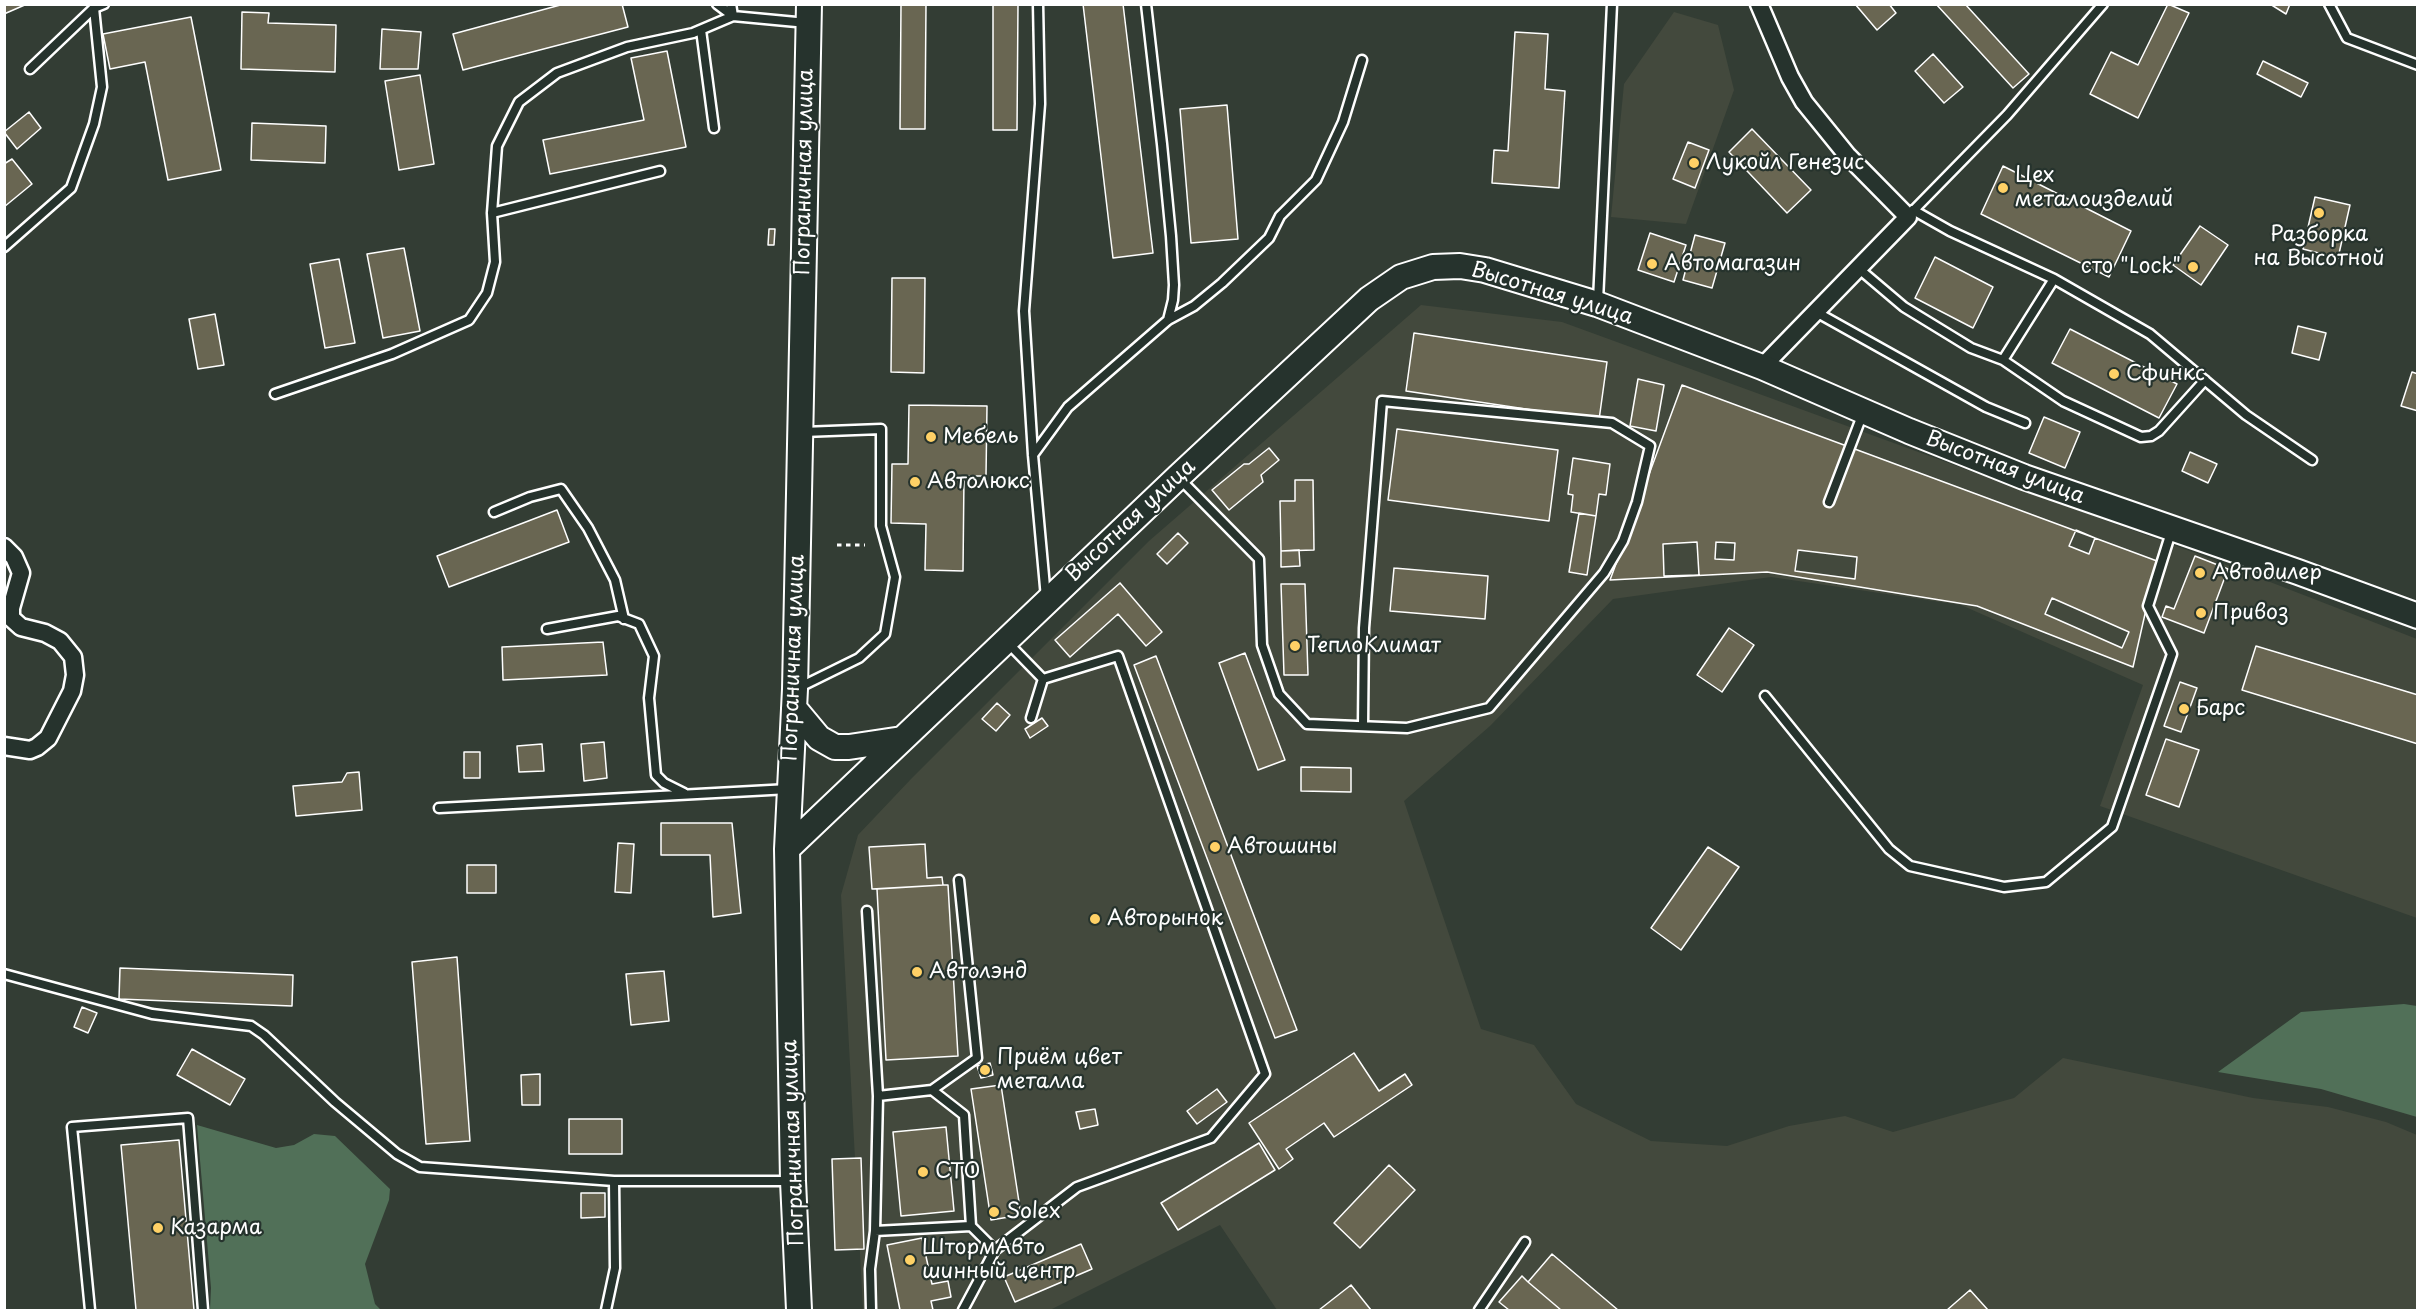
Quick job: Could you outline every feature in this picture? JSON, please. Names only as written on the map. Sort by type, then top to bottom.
[{"type":"street","points":[[1759,4],[1790,77],[1804,102],[1847,155],[1911,214],[1762,367]]},
{"type":"street","name":"Пограничная улица","points":[[799,1311],[793,1181],[787,849],[795,699],[808,14]]},
{"type":"street","name":"Высотная улица","points":[[787,849],[1046,601],[1369,299],[1385,286],[1407,274],[1433,267],[1471,268],[1510,276],[1597,304],[1762,367],[2025,477],[2418,616]]},
{"type":"street","points":[[4,547],[14,557],[21,573],[11,608],[11,618],[21,627],[45,633],[60,641],[73,657],[75,669],[72,692],[48,738],[30,750],[4,746]]},
{"type":"street","points":[[795,699],[819,738],[835,747],[902,739]]},
{"type":"lane","points":[[30,69],[94,8],[104,4]]},
{"type":"lane","points":[[717,4],[733,16]]},
{"type":"lane","points":[[731,4],[733,16]]},
{"type":"lane","points":[[1038,4],[1040,104],[1024,311],[1033,455],[1046,601]]},
{"type":"lane","points":[[1146,4],[1171,236],[1174,285],[1168,320]]},
{"type":"lane","points":[[1597,304],[1612,4]]},
{"type":"lane","points":[[2103,4],[2007,115],[1911,214],[2054,279],[2150,334],[2246,415],[2312,460]]},
{"type":"lane","points":[[2329,4],[2347,38],[2418,65]]},
{"type":"lane","points":[[4,246],[71,188],[94,124],[102,87],[94,8]]},
{"type":"lane","points":[[275,394],[392,354],[469,320],[487,293],[495,262],[492,213],[497,146],[519,102],[557,73],[627,47],[701,30],[733,16],[808,14]]},
{"type":"lane","points":[[701,30],[714,128]]},
{"type":"lane","points":[[1033,455],[1068,407],[1168,320],[1194,306],[1269,238],[1280,216],[1316,180],[1343,122],[1362,60]]},
{"type":"lane","points":[[492,213],[660,171]]},
{"type":"lane","points":[[1858,268],[1904,307],[1971,348],[2003,360],[2063,401],[2141,437],[2151,436],[2159,430],[2205,380]]},
{"type":"lane","points":[[2003,360],[2054,279]]},
{"type":"lane","points":[[1816,312],[1986,407],[2025,423]]},
{"type":"lane","points":[[1178,477],[1259,559],[1262,645],[1279,694],[1307,724],[1407,728],[1489,708],[1604,573],[1623,541],[1637,502],[1650,446],[1612,423],[1382,401],[1364,628],[1363,726]]},
{"type":"lane","points":[[1829,502],[1864,411]]},
{"type":"lane","points":[[795,699],[859,658],[885,634],[895,577],[881,526],[881,429],[801,432]]},
{"type":"lane","points":[[494,512],[530,497],[561,489],[588,528],[615,580],[624,619]]},
{"type":"lane","points":[[1765,696],[1889,849],[1910,866],[2004,887],[2046,882],[2112,827],[2172,654],[2148,606],[2172,529]]},
{"type":"lane","points":[[547,629],[618,616],[639,624],[654,656],[649,698],[656,775],[664,783],[684,793]]},
{"type":"lane","points":[[1005,640],[1043,679]]},
{"type":"lane","points":[[963,1311],[995,1250],[1077,1187],[1211,1138],[1266,1074],[1118,656],[1043,679]]},
{"type":"lane","points":[[1031,718],[1043,679]]},
{"type":"lane","points":[[439,808],[790,789]]},
{"type":"lane","points":[[878,1096],[932,1090],[976,1058],[959,880]]},
{"type":"lane","points":[[867,911],[878,1096],[875,1231],[870,1269],[871,1311]]},
{"type":"lane","points":[[4,974],[152,1014],[251,1026],[264,1035],[296,1067],[397,1155],[417,1166],[614,1181],[793,1181]]},
{"type":"lane","points":[[932,1090],[964,1115],[972,1226],[995,1250]]},
{"type":"lane","points":[[90,1311],[72,1127],[188,1119],[203,1311]]},
{"type":"lane","points":[[606,1311],[615,1268],[614,1181]]},
{"type":"lane","points":[[875,1231],[972,1226]]},
{"type":"lane","points":[[1479,1311],[1525,1242]]},
{"type":"path","points":[[837,545],[865,545]]},
{"type":"shaded area","points":[[1674,12],[1718,25],[1734,90],[1686,224],[1611,217],[1624,84]]},
{"type":"shaded area","points":[[1421,305],[1562,322],[2198,554],[2417,639],[2417,918],[2100,806],[2143,685],[1961,605],[1771,577],[1613,599],[1490,726],[1404,801],[1481,1029],[1534,1045],[1576,1104],[1651,1141],[1727,1146],[1789,1126],[1845,1116],[1893,1132],[2014,1098],[2063,1058],[2253,1098],[2328,1107],[2386,1122],[2417,1135],[2417,1310],[1277,1310],[1220,1225],[1050,1310],[863,1310],[841,895],[858,835],[1149,541]]},
{"type":"green space","points":[[2404,1004],[2417,1006],[2417,1117],[2321,1089],[2218,1072],[2301,1012]]},
{"type":"green space","points":[[197,1125],[276,1148],[294,1145],[314,1134],[335,1136],[390,1189],[389,1200],[365,1264],[375,1304],[381,1310],[210,1310],[211,1288]]},
{"type":"building","points":[[4,4],[27,4],[4,14]]},
{"type":"building","points":[[564,4],[622,4],[628,27],[463,70],[453,34]]},
{"type":"building","points":[[901,4],[926,4],[925,129],[900,129]]},
{"type":"building","points":[[993,4],[1018,4],[1017,130],[993,130]]},
{"type":"building","points":[[1083,4],[1123,4],[1153,253],[1113,258]]},
{"type":"building","points":[[1855,4],[1889,4],[1896,13],[1877,30]]},
{"type":"building","points":[[1936,4],[1965,4],[2029,74],[2013,88]]},
{"type":"building","points":[[2168,4],[2189,13],[2138,118],[2090,94],[2111,52],[2138,65]]},
{"type":"building","points":[[2270,4],[2290,4],[2286,14]]},
{"type":"building","points":[[242,12],[269,13],[268,23],[336,25],[335,72],[241,69]]},
{"type":"building","points":[[191,17],[221,170],[168,180],[145,62],[110,69],[103,34]]},
{"type":"building","points":[[382,29],[421,32],[418,69],[380,69]]},
{"type":"building","points":[[1515,32],[1548,34],[1545,89],[1565,91],[1559,188],[1492,183],[1494,150],[1508,151]]},
{"type":"building","points":[[667,51],[686,147],[550,174],[543,140],[644,120],[631,58]]},
{"type":"building","points":[[1933,54],[1963,87],[1944,103],[1915,71]]},
{"type":"building","points":[[2263,61],[2308,83],[2301,97],[2257,74]]},
{"type":"building","points":[[420,75],[434,164],[399,170],[385,81]]},
{"type":"building","points":[[1227,105],[1238,239],[1191,243],[1180,109]]},
{"type":"building","points":[[29,112],[41,128],[17,149],[4,132]]},
{"type":"building","points":[[252,123],[326,126],[325,163],[251,160]]},
{"type":"building","points":[[1752,129],[1811,190],[1787,213],[1729,152]]},
{"type":"building","points":[[1688,142],[1709,150],[1695,188],[1673,179]]},
{"type":"building","points":[[12,159],[32,184],[4,207],[4,164]]},
{"type":"building","points":[[2003,166],[2131,231],[2109,277],[1981,214]]},
{"type":"building","points":[[2315,197],[2350,205],[2338,258],[2303,249]]},
{"type":"building","points":[[2200,226],[2228,245],[2201,285],[2173,265]]},
{"type":"building","points":[[769,229],[775,229],[774,245],[768,245]]},
{"type":"building","points":[[1650,233],[1686,245],[1674,282],[1638,270]]},
{"type":"building","points":[[1695,235],[1725,243],[1712,288],[1683,280]]},
{"type":"building","points":[[404,248],[420,331],[383,338],[367,254]]},
{"type":"building","points":[[1935,257],[1993,287],[1973,328],[1915,298]]},
{"type":"building","points":[[339,259],[355,343],[325,348],[310,264]]},
{"type":"building","points":[[892,278],[925,278],[924,373],[891,372]]},
{"type":"building","points":[[215,314],[224,365],[198,369],[189,319]]},
{"type":"building","points":[[2298,326],[2326,333],[2319,360],[2292,353]]},
{"type":"building","points":[[2070,329],[2177,384],[2159,418],[2052,363]]},
{"type":"building","points":[[1414,333],[1607,362],[1599,420],[1406,391]]},
{"type":"building","points":[[2412,372],[2418,374],[2418,411],[2401,406]]},
{"type":"building","points":[[1638,379],[1664,385],[1656,431],[1630,426]]},
{"type":"building","points":[[1682,385],[2157,561],[2133,667],[1977,606],[1767,572],[1610,580]]},
{"type":"building","points":[[909,405],[987,406],[986,476],[964,476],[963,571],[925,570],[926,524],[891,523],[892,464],[908,464]]},
{"type":"building","points":[[2044,417],[2080,432],[2065,468],[2029,453]]},
{"type":"building","points":[[1397,429],[1558,450],[1549,521],[1388,500]]},
{"type":"building","points":[[1269,448],[1279,460],[1261,475],[1263,482],[1229,510],[1212,490],[1244,464],[1249,464]]},
{"type":"building","points":[[2190,452],[2217,464],[2208,483],[2182,471]]},
{"type":"building","points":[[1573,458],[1610,464],[1606,495],[1599,494],[1596,516],[1571,512],[1573,495],[1568,494]]},
{"type":"building","points":[[1295,480],[1313,480],[1314,550],[1281,551],[1280,501],[1295,501]]},
{"type":"building","points":[[557,510],[569,542],[449,587],[437,556]]},
{"type":"building","points":[[1579,513],[1596,516],[1587,575],[1569,572]]},
{"type":"building","points":[[2076,530],[2095,538],[2089,554],[2069,546]]},
{"type":"building","points":[[1178,533],[1188,543],[1167,564],[1157,554]]},
{"type":"building","points":[[1697,542],[1699,575],[1664,576],[1663,544]]},
{"type":"building","points":[[1716,542],[1735,543],[1734,560],[1715,559]]},
{"type":"building","points":[[1299,550],[1300,566],[1281,567],[1281,551]]},
{"type":"building","points":[[1798,550],[1857,557],[1855,579],[1795,571]]},
{"type":"building","points":[[2195,556],[2228,569],[2204,633],[2162,617],[2166,606],[2174,609]]},
{"type":"building","points":[[1394,568],[1488,576],[1485,619],[1390,611]]},
{"type":"building","points":[[1120,583],[1162,632],[1146,646],[1118,614],[1070,657],[1055,640]]},
{"type":"building","name":"ТеплоКлимат","points":[[1281,584],[1305,584],[1308,675],[1284,675]]},
{"type":"building","points":[[2052,598],[2129,632],[2122,648],[2045,614]]},
{"type":"building","points":[[1729,628],[1754,645],[1722,692],[1697,675]]},
{"type":"building","points":[[603,642],[607,675],[503,680],[502,647]]},
{"type":"building","points":[[2256,646],[2418,695],[2418,744],[2242,690]]},
{"type":"building","points":[[1245,653],[1285,760],[1258,770],[1219,663]]},
{"type":"building","name":"Автошины","points":[[1156,656],[1297,1030],[1275,1038],[1134,665]]},
{"type":"building","points":[[2180,682],[2197,688],[2181,732],[2164,726]]},
{"type":"building","points":[[997,703],[1010,715],[996,731],[982,719]]},
{"type":"building","points":[[1042,718],[1048,726],[1030,738],[1025,729]]},
{"type":"building","points":[[2166,739],[2199,750],[2179,807],[2146,795]]},
{"type":"building","points":[[604,742],[607,778],[584,781],[581,744]]},
{"type":"building","points":[[542,744],[544,771],[519,772],[517,746]]},
{"type":"building","points":[[464,752],[480,752],[480,778],[464,778]]},
{"type":"building","points":[[1301,767],[1351,768],[1351,792],[1301,791]]},
{"type":"building","points":[[359,772],[362,810],[296,816],[293,786],[342,782],[347,773]]},
{"type":"building","points":[[661,823],[732,823],[741,913],[713,917],[710,855],[661,855]]},
{"type":"building","points":[[618,843],[634,844],[631,893],[615,892]]},
{"type":"building","points":[[925,844],[927,878],[942,877],[943,885],[872,889],[869,847]]},
{"type":"building","points":[[1708,847],[1739,867],[1681,950],[1651,928]]},
{"type":"building","points":[[467,865],[496,865],[496,893],[467,893]]},
{"type":"building","name":"Автолэнд","points":[[948,885],[958,1056],[886,1060],[877,889]]},
{"type":"building","points":[[457,957],[470,1141],[426,1144],[412,962]]},
{"type":"building","points":[[120,968],[293,975],[292,1006],[119,999]]},
{"type":"building","points":[[664,971],[669,1021],[631,1025],[626,974]]},
{"type":"building","points":[[82,1007],[97,1013],[88,1033],[74,1027]]},
{"type":"building","points":[[192,1049],[245,1079],[230,1105],[177,1075]]},
{"type":"building","points":[[1354,1053],[1379,1091],[1405,1074],[1412,1085],[1334,1137],[1324,1123],[1286,1149],[1293,1159],[1279,1169],[1249,1123]]},
{"type":"building","name":"Приём цвет металла","points":[[990,1063],[993,1075],[981,1078],[977,1066]]},
{"type":"building","points":[[540,1074],[540,1105],[522,1105],[521,1075]]},
{"type":"building","points":[[1001,1085],[1021,1215],[991,1220],[971,1089]]},
{"type":"building","points":[[1217,1089],[1227,1102],[1197,1124],[1187,1111]]},
{"type":"building","points":[[1095,1109],[1098,1125],[1080,1129],[1076,1112]]},
{"type":"building","points":[[569,1119],[622,1119],[622,1154],[569,1154]]},
{"type":"building","name":"СТО","points":[[946,1127],[954,1211],[901,1216],[893,1132]]},
{"type":"building","name":"Казарма","points":[[179,1140],[194,1310],[136,1310],[121,1145]]},
{"type":"building","points":[[1259,1143],[1275,1170],[1178,1230],[1161,1203]]},
{"type":"building","points":[[861,1158],[864,1249],[835,1250],[832,1159]]},
{"type":"building","points":[[1389,1165],[1415,1190],[1360,1248],[1334,1223]]},
{"type":"building","points":[[581,1193],[605,1193],[605,1217],[581,1218]]},
{"type":"building","points":[[922,1238],[932,1284],[948,1281],[951,1297],[931,1301],[933,1310],[900,1310],[887,1245]]},
{"type":"building","points":[[1081,1244],[1092,1269],[1015,1302],[1004,1277]]},
{"type":"building","points":[[1552,1254],[1618,1310],[1561,1310],[1528,1282]]},
{"type":"building","points":[[1522,1276],[1561,1310],[1509,1310],[1499,1302]]},
{"type":"building","points":[[1351,1285],[1371,1310],[1319,1310]]},
{"type":"building","points":[[1970,1290],[1988,1310],[1947,1310]]},
{"type":"place","name":"Лукойл Генезис","points":[[1694,163]]},
{"type":"place","name":"Цех металоизделий","points":[[2003,188]]},
{"type":"place","name":"Разборка на Высотной","points":[[2319,213]]},
{"type":"place","name":"Автомагазин","points":[[1652,264]]},
{"type":"place","name":"сто \"Lock\"","points":[[2193,267]]},
{"type":"place","name":"Сфинкс","points":[[2114,374]]},
{"type":"place","name":"Мебель","points":[[931,437]]},
{"type":"place","name":"Автолюкс","points":[[915,482]]},
{"type":"place","name":"Автодилер","points":[[2200,573]]},
{"type":"place","name":"Привоз","points":[[2201,613]]},
{"type":"place","name":"ТеплоКлимат","points":[[1295,646]]},
{"type":"place","name":"Барс","points":[[2184,709]]},
{"type":"place","name":"Автошины","points":[[1215,847]]},
{"type":"place","name":"Авторынок","points":[[1095,919]]},
{"type":"place","name":"Автолэнд","points":[[917,972]]},
{"type":"place","name":"Приём цвет металла","points":[[985,1070]]},
{"type":"place","name":"СТО","points":[[923,1172]]},
{"type":"place","name":"Solex","points":[[994,1212]]},
{"type":"place","name":"Казарма","points":[[158,1228]]},
{"type":"place","name":"ШтормАвто шинный центр","points":[[910,1260]]}]
